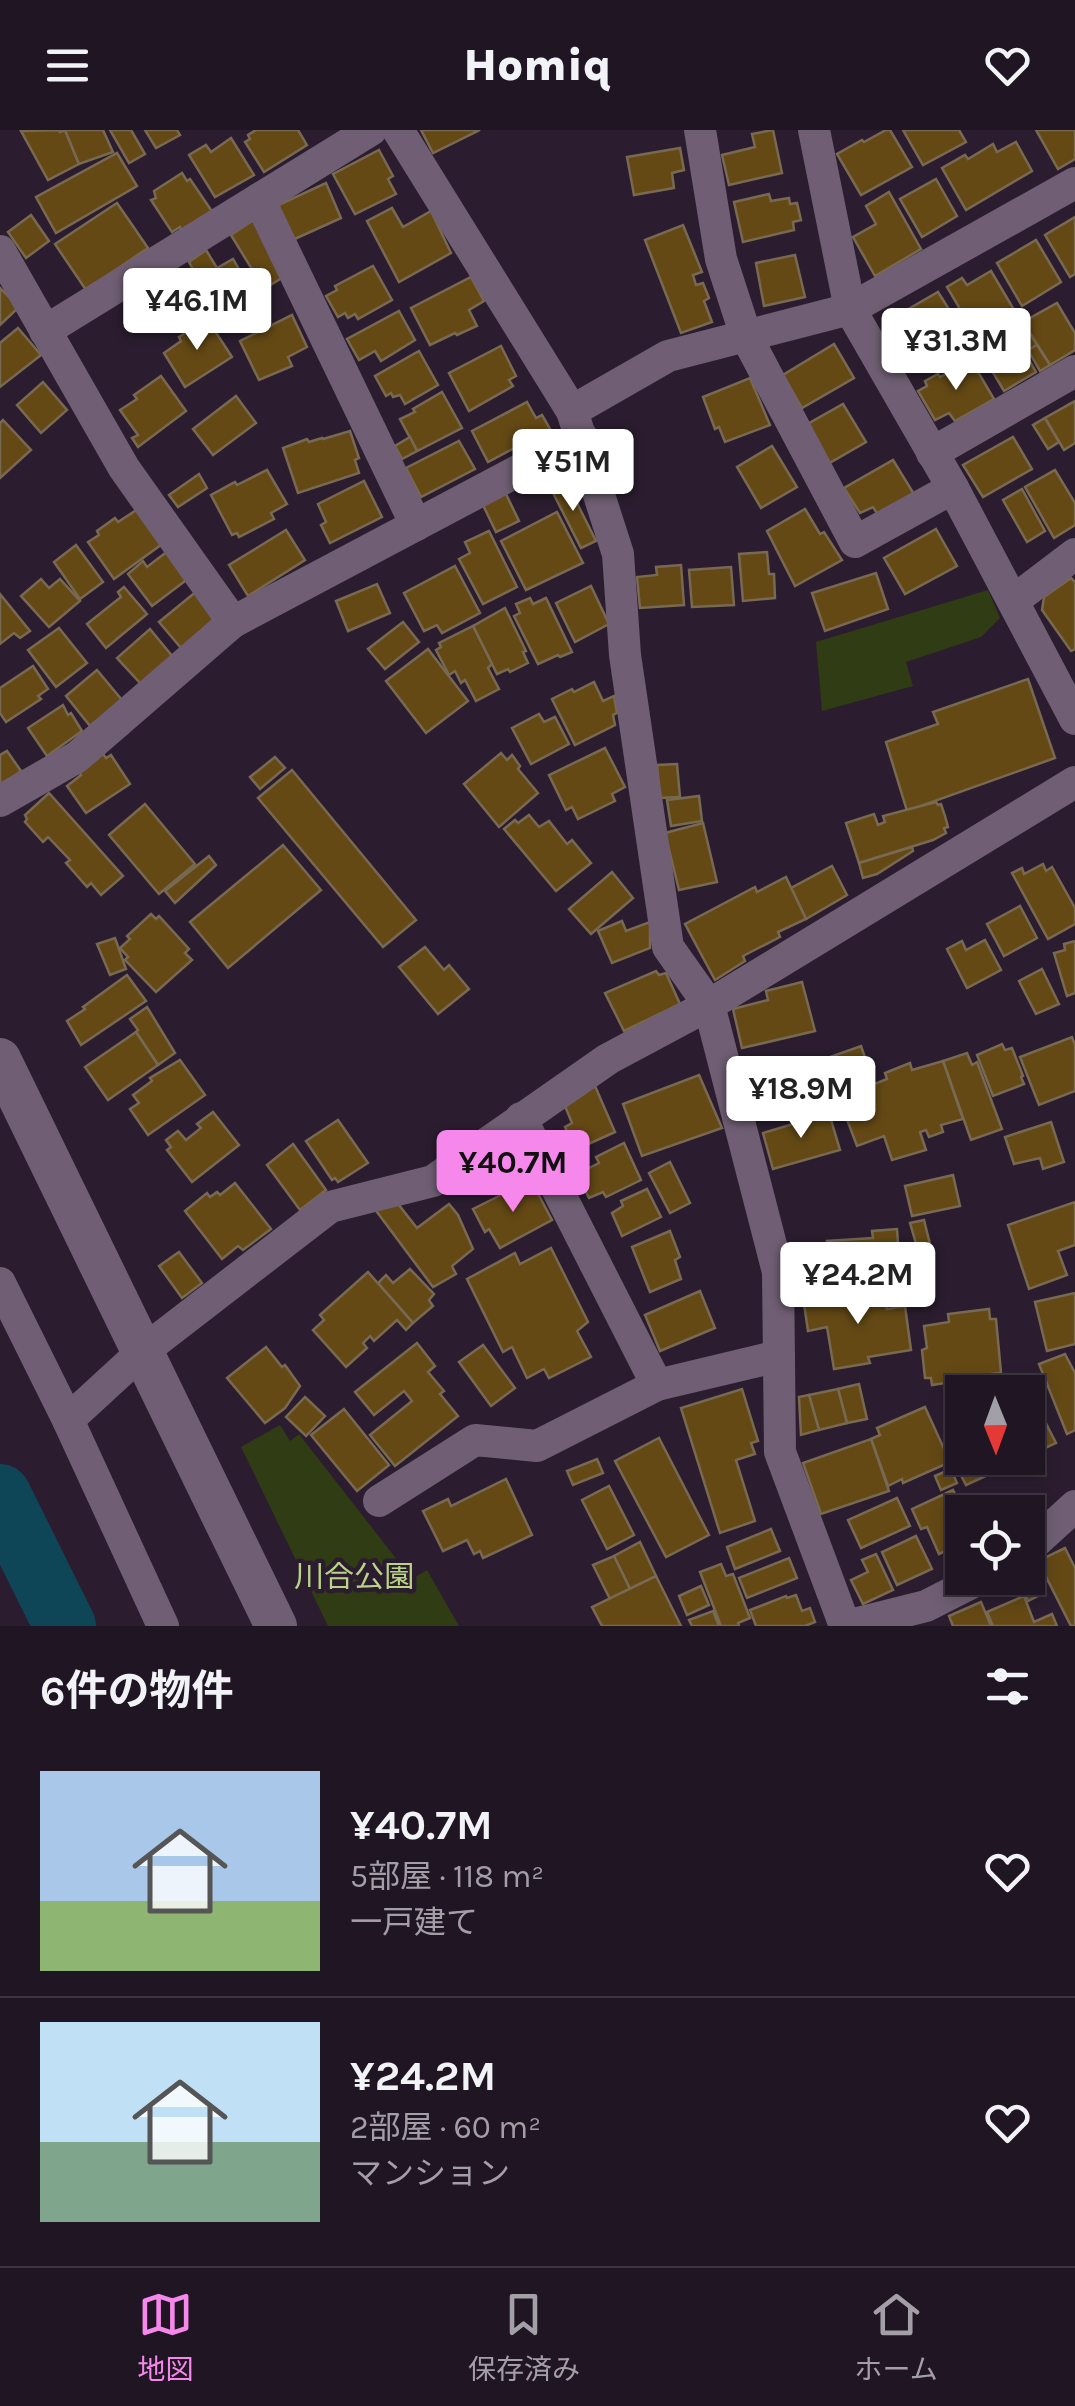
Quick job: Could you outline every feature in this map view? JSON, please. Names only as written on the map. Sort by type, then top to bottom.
[{"type":"street","points":[[46,331],[371,130]]},
{"type":"street","points":[[398,130],[577,424],[618,554],[625,654],[668,947],[709,1005],[778,1272],[780,1452],[846,1626],[926,1606],[948,1595]]},
{"type":"street","points":[[700,130],[721,259],[746,336],[855,542],[953,488]]},
{"type":"street","points":[[820,133],[850,309],[953,488],[1075,719]]},
{"type":"street","points":[[0,801],[78,757],[233,622],[416,525],[577,424],[668,356],[850,309],[1075,183]]},
{"type":"street","points":[[259,199],[416,525]]},
{"type":"street","points":[[0,251],[124,468],[233,622]]},
{"type":"street","points":[[932,453],[1075,371]]},
{"type":"street","points":[[1012,601],[1075,554]]},
{"type":"street","points":[[68,1420],[142,1352],[330,1207],[432,1181],[608,1059],[709,1005],[1075,782]]},
{"type":"street","points":[[0,1059],[276,1626]]},
{"type":"street","points":[[521,1118],[657,1385]]},
{"type":"street","points":[[0,1283],[163,1626]]},
{"type":"street","points":[[379,1500],[474,1440],[537,1446],[657,1385],[780,1356]]},
{"type":"street","points":[[1045,1533],[1075,1506]]},
{"type":"green space","points":[[988,590],[1000,618],[981,637],[906,662],[913,686],[822,711],[816,642]]},
{"type":"green space","name":"川合公園","points":[[280,1425],[290,1441],[299,1434],[412,1579],[427,1570],[459,1626],[328,1626],[241,1447]]},
{"type":"building","points":[[65,130],[79,164],[48,180],[21,131]]},
{"type":"building","points":[[65,130],[103,130],[113,152],[79,164]]},
{"type":"building","points":[[110,130],[131,130],[145,154],[129,163]]},
{"type":"building","points":[[145,130],[177,130],[180,135],[156,148]]},
{"type":"building","points":[[256,130],[298,130],[307,145],[264,172],[245,142]]},
{"type":"building","points":[[421,130],[480,130],[433,153]]},
{"type":"building","points":[[773,130],[782,173],[729,185],[722,155],[755,147],[752,134]]},
{"type":"building","points":[[890,130],[912,167],[861,195],[837,154]]},
{"type":"building","points":[[903,130],[959,130],[966,142],[923,165]]},
{"type":"building","points":[[1036,130],[1075,130],[1075,159],[1058,169]]},
{"type":"building","points":[[231,138],[254,175],[215,197],[189,155],[206,145],[211,152]]},
{"type":"building","points":[[1016,142],[1032,171],[966,210],[942,168],[993,144],[997,152]]},
{"type":"building","points":[[680,148],[684,170],[672,173],[674,188],[634,195],[627,157]]},
{"type":"building","points":[[379,150],[393,176],[388,179],[396,194],[355,214],[333,174]]},
{"type":"building","points":[[117,153],[137,186],[56,233],[36,197]]},
{"type":"building","points":[[182,173],[213,213],[183,233],[180,227],[172,232],[151,200],[156,198],[154,191]]},
{"type":"building","points":[[936,179],[957,216],[922,237],[900,199]]},
{"type":"building","points":[[326,183],[341,218],[288,242],[272,208]]},
{"type":"building","points":[[889,192],[921,249],[875,276],[853,237],[876,224],[866,206]]},
{"type":"building","points":[[769,194],[771,201],[789,198],[790,204],[797,203],[801,220],[793,222],[794,230],[743,242],[734,202]]},
{"type":"building","points":[[117,203],[148,248],[86,290],[55,244]]},
{"type":"building","points":[[392,208],[403,227],[431,211],[451,253],[399,282],[367,221]]},
{"type":"building","points":[[31,215],[49,241],[26,258],[8,232]]},
{"type":"building","points":[[261,215],[293,271],[264,289],[231,235]]},
{"type":"building","points":[[1075,217],[1075,274],[1070,277],[1045,235]]},
{"type":"building","points":[[683,225],[702,272],[693,275],[696,285],[703,283],[709,298],[704,301],[712,322],[681,333],[645,240]]},
{"type":"building","points":[[1036,240],[1061,282],[1022,306],[997,263]]},
{"type":"building","points":[[206,250],[217,268],[233,259],[256,299],[221,319],[189,262]]},
{"type":"building","points":[[795,255],[805,297],[764,306],[756,263]]},
{"type":"building","points":[[373,266],[392,300],[358,319],[355,314],[348,318],[345,313],[338,317],[326,296],[337,290],[335,286]]},
{"type":"building","points":[[171,267],[196,306],[169,323],[144,284]]},
{"type":"building","points":[[991,271],[1013,308],[973,331],[947,287],[962,278],[967,285]]},
{"type":"building","points":[[471,277],[484,301],[469,310],[477,326],[430,345],[411,308]]},
{"type":"building","points":[[0,288],[19,307],[0,325]]},
{"type":"building","points":[[938,292],[966,336],[917,365],[892,324],[907,315],[905,311]]},
{"type":"building","points":[[1057,303],[1075,333],[1075,350],[1050,365],[1023,322]]},
{"type":"building","points":[[399,311],[415,340],[381,361],[375,351],[359,360],[347,339]]},
{"type":"building","points":[[292,315],[307,347],[288,357],[292,366],[259,380],[240,341]]},
{"type":"building","points":[[207,319],[232,357],[185,387],[164,353],[181,341],[179,337]]},
{"type":"building","points":[[1023,322],[1037,345],[1028,350],[1014,327]]},
{"type":"building","points":[[18,328],[41,355],[0,387],[0,343]]},
{"type":"building","points":[[1014,334],[1036,372],[1004,391],[982,354]]},
{"type":"building","points":[[834,344],[854,378],[802,408],[783,375]]},
{"type":"building","points":[[1037,345],[1050,365],[1040,371],[1028,350]]},
{"type":"building","points":[[501,346],[516,376],[509,380],[513,386],[469,411],[449,373]]},
{"type":"building","points":[[419,351],[438,385],[405,404],[400,395],[386,396],[375,376]]},
{"type":"building","points":[[971,360],[994,399],[955,421],[949,413],[935,420],[918,391],[927,386],[925,381]]},
{"type":"building","points":[[161,376],[186,411],[138,447],[132,438],[138,435],[120,410]]},
{"type":"building","points":[[750,378],[770,425],[725,442],[719,427],[715,429],[703,397]]},
{"type":"building","points":[[43,382],[67,410],[41,433],[17,405]]},
{"type":"building","points":[[442,392],[462,428],[417,451],[400,419]]},
{"type":"building","points":[[236,396],[256,423],[213,455],[193,429]]},
{"type":"building","points":[[1075,401],[1075,443],[1064,450],[1045,418]]},
{"type":"building","points":[[527,402],[536,418],[542,415],[550,429],[488,462],[472,431]]},
{"type":"building","points":[[843,404],[866,442],[826,465],[804,426]]},
{"type":"building","points":[[1045,418],[1059,442],[1048,449],[1033,425]]},
{"type":"building","points":[[3,420],[31,450],[0,478],[0,423]]},
{"type":"building","points":[[350,431],[359,458],[355,460],[359,473],[298,493],[283,448]]},
{"type":"building","points":[[410,437],[417,451],[402,459],[395,446]]},
{"type":"building","points":[[1013,437],[1032,469],[983,497],[963,465]]},
{"type":"building","points":[[459,441],[475,469],[421,497],[406,468]]},
{"type":"building","points":[[772,446],[797,487],[761,508],[737,467]]},
{"type":"building","points":[[893,460],[914,494],[878,515],[873,507],[860,513],[844,488]]},
{"type":"building","points":[[267,470],[287,504],[271,513],[274,519],[239,537],[237,533],[232,535],[211,495]]},
{"type":"building","points":[[1055,470],[1075,503],[1075,525],[1054,538],[1025,487]]},
{"type":"building","points":[[199,474],[207,488],[178,507],[169,495]]},
{"type":"building","points":[[565,479],[596,541],[581,548],[550,487]]},
{"type":"building","points":[[364,481],[382,517],[330,543],[321,525],[326,522],[318,504]]},
{"type":"building","points":[[1022,489],[1045,531],[1027,542],[1003,500]]},
{"type":"building","points":[[505,492],[519,521],[496,532],[482,503]]},
{"type":"building","points":[[138,509],[169,539],[114,579],[88,542],[115,518],[118,522]]},
{"type":"building","points":[[805,509],[842,560],[795,586],[767,531]]},
{"type":"building","points":[[557,512],[583,563],[526,590],[501,541]]},
{"type":"building","points":[[936,529],[957,566],[905,594],[884,558]]},
{"type":"building","points":[[286,530],[305,560],[248,596],[229,565]]},
{"type":"building","points":[[489,531],[517,587],[483,604],[459,559],[470,553],[465,542]]},
{"type":"building","points":[[76,545],[103,582],[80,599],[54,562]]},
{"type":"building","points":[[173,547],[193,575],[152,606],[128,574],[143,561],[147,567]]},
{"type":"building","points":[[767,552],[769,574],[774,574],[775,598],[743,601],[739,554]]},
{"type":"building","points":[[681,565],[684,605],[640,608],[637,577],[657,575],[656,567]]},
{"type":"building","points":[[455,566],[480,613],[442,633],[437,625],[424,631],[404,593]]},
{"type":"building","points":[[731,567],[734,605],[692,607],[689,570]]},
{"type":"building","points":[[876,573],[888,609],[825,631],[812,593]]},
{"type":"building","points":[[1071,578],[1075,582],[1075,649],[1071,651],[1042,610],[1044,597]]},
{"type":"building","points":[[41,579],[49,588],[60,579],[80,601],[49,627],[21,596]]},
{"type":"building","points":[[377,584],[390,613],[348,631],[336,601]]},
{"type":"building","points":[[203,586],[217,617],[181,648],[159,622]]},
{"type":"building","points":[[591,586],[609,624],[575,642],[556,603]]},
{"type":"building","points":[[124,587],[147,614],[106,648],[87,624],[121,597],[118,592]]},
{"type":"building","points":[[0,594],[30,631],[20,638],[14,633],[0,644]]},
{"type":"building","points":[[530,598],[533,604],[546,598],[572,652],[538,664],[514,616],[520,613],[516,604]]},
{"type":"building","points":[[505,608],[528,663],[497,674],[473,626]]},
{"type":"building","points":[[403,622],[419,642],[385,669],[368,649]]},
{"type":"building","points":[[473,626],[492,664],[488,668],[499,689],[476,701],[465,680],[461,683],[455,671],[449,675],[436,650],[441,647],[439,643]]},
{"type":"building","points":[[59,628],[87,663],[56,687],[28,650]]},
{"type":"building","points":[[150,629],[173,657],[141,684],[117,658]]},
{"type":"building","points":[[428,649],[468,701],[426,733],[386,681]]},
{"type":"building","points":[[33,666],[48,689],[38,696],[41,699],[6,722],[0,713],[0,688]]},
{"type":"building","points":[[97,670],[122,700],[90,726],[66,696]]},
{"type":"building","points":[[1028,679],[1055,758],[907,811],[886,742],[938,724],[933,712]]},
{"type":"building","points":[[594,682],[603,701],[614,696],[615,725],[575,745],[552,699]]},
{"type":"building","points":[[63,705],[82,731],[47,756],[28,728]]},
{"type":"building","points":[[539,714],[544,722],[555,717],[569,744],[531,764],[512,728]]},
{"type":"building","points":[[605,748],[625,787],[612,794],[615,801],[578,819],[572,807],[566,810],[549,775]]},
{"type":"building","points":[[7,751],[21,771],[0,787],[0,755]]},
{"type":"building","points":[[501,753],[507,760],[512,755],[538,793],[499,827],[464,784]]},
{"type":"building","points":[[103,754],[106,758],[111,755],[130,784],[86,813],[67,786],[81,775],[79,770]]},
{"type":"building","points":[[275,757],[285,768],[260,789],[250,777]]},
{"type":"building","points":[[677,764],[680,797],[660,798],[657,765]]},
{"type":"building","points":[[292,770],[416,920],[383,947],[258,798]]},
{"type":"building","points":[[49,793],[123,876],[101,895],[91,883],[87,887],[66,863],[70,860],[48,837],[43,842],[25,822],[25,815]]},
{"type":"building","points":[[699,796],[702,821],[671,826],[667,800]]},
{"type":"building","points":[[145,804],[195,864],[159,894],[109,835]]},
{"type":"building","points":[[941,804],[945,816],[946,833],[859,863],[846,823],[874,814],[878,825],[885,822],[883,816]]},
{"type":"building","points":[[529,815],[539,827],[549,821],[567,844],[572,840],[591,863],[556,891],[504,829]]},
{"type":"building","points":[[703,823],[717,882],[679,890],[665,833]]},
{"type":"building","points":[[283,845],[321,890],[228,968],[190,922]]},
{"type":"building","points":[[912,847],[913,851],[877,874],[863,878],[859,863]]},
{"type":"building","points":[[209,856],[216,865],[175,903],[165,891]]},
{"type":"building","points":[[1043,864],[1046,871],[1052,867],[1075,908],[1075,924],[1048,939],[1012,873],[1022,868],[1024,874]]},
{"type":"building","points":[[832,866],[847,895],[806,919],[791,888]]},
{"type":"building","points":[[612,872],[633,898],[591,934],[569,909]]},
{"type":"building","points":[[786,877],[806,919],[778,932],[780,937],[743,956],[745,961],[715,980],[685,924],[755,887],[757,892]]},
{"type":"building","points":[[1020,906],[1037,938],[1004,956],[987,924]]},
{"type":"building","points":[[151,914],[156,919],[159,916],[189,949],[185,953],[192,960],[156,992],[125,960],[128,957],[120,948]]},
{"type":"building","points":[[622,921],[626,931],[650,922],[650,948],[612,963],[598,931]]},
{"type":"building","points":[[115,938],[126,969],[110,975],[97,944]]},
{"type":"building","points":[[985,940],[1001,970],[967,988],[947,949],[962,941],[966,950]]},
{"type":"building","points":[[1075,941],[1075,993],[1067,996],[1054,953]]},
{"type":"building","points":[[425,947],[444,970],[449,965],[469,989],[438,1014],[399,967]]},
{"type":"building","points":[[1042,969],[1059,1004],[1036,1014],[1019,981]]},
{"type":"building","points":[[656,971],[659,975],[666,973],[680,1004],[624,1031],[605,993]]},
{"type":"building","points":[[127,975],[146,1001],[81,1045],[67,1021]]},
{"type":"building","points":[[802,982],[815,1031],[742,1048],[733,1009],[768,1000],[766,991]]},
{"type":"building","points":[[147,1007],[175,1053],[158,1065],[130,1019]]},
{"type":"building","points":[[136,1032],[158,1065],[108,1100],[85,1067]]},
{"type":"building","points":[[1072,1037],[1075,1091],[1039,1105],[1020,1057]]},
{"type":"building","points":[[1002,1044],[1005,1050],[1012,1048],[1024,1084],[993,1096],[977,1055]]},
{"type":"building","points":[[861,1046],[871,1075],[840,1086],[830,1057]]},
{"type":"building","points":[[967,1053],[972,1065],[977,1062],[1002,1129],[971,1140],[943,1061]]},
{"type":"building","points":[[180,1060],[205,1095],[148,1135],[130,1109],[139,1103],[133,1095],[152,1081],[150,1078]]},
{"type":"building","points":[[943,1061],[963,1119],[941,1125],[943,1132],[929,1137],[926,1130],[920,1132],[926,1150],[892,1160],[884,1136],[857,1146],[840,1101],[848,1098],[845,1091],[887,1079],[885,1073],[910,1063],[912,1070]]},
{"type":"building","points":[[699,1075],[722,1128],[642,1156],[623,1104]]},
{"type":"building","points":[[595,1086],[615,1132],[575,1150],[565,1127],[572,1123],[562,1099]]},
{"type":"building","points":[[213,1112],[239,1145],[192,1182],[167,1150],[171,1147],[166,1140],[178,1131],[186,1140],[201,1128],[197,1124]]},
{"type":"building","points":[[829,1113],[840,1150],[773,1169],[763,1133]]},
{"type":"building","points":[[338,1120],[368,1163],[338,1182],[332,1180],[306,1141]]},
{"type":"building","points":[[1051,1122],[1064,1162],[1043,1169],[1040,1158],[1014,1164],[1005,1137]]},
{"type":"building","points":[[624,1143],[641,1180],[606,1197],[603,1192],[589,1198],[577,1174],[599,1163],[596,1157]]},
{"type":"building","points":[[293,1144],[326,1190],[300,1210],[267,1165]]},
{"type":"building","points":[[670,1162],[690,1203],[670,1213],[649,1173]]},
{"type":"building","points":[[953,1175],[960,1206],[912,1216],[905,1186]]},
{"type":"building","points":[[235,1183],[271,1229],[243,1250],[238,1246],[222,1259],[185,1211],[207,1193],[210,1197],[217,1192],[220,1195]]},
{"type":"building","points":[[534,1186],[552,1220],[500,1248],[489,1229],[485,1232],[473,1209],[509,1191],[512,1195]]},
{"type":"building","points":[[647,1189],[661,1217],[622,1236],[612,1213],[623,1206],[621,1201]]},
{"type":"building","points":[[391,1195],[417,1228],[449,1204],[473,1249],[452,1266],[456,1274],[433,1287],[374,1208]]},
{"type":"building","points":[[1075,1202],[1075,1245],[1058,1251],[1067,1275],[1029,1289],[1008,1225]]},
{"type":"building","points":[[924,1220],[930,1244],[917,1247],[910,1223]]},
{"type":"building","points":[[897,1229],[899,1259],[828,1263],[827,1241],[873,1238],[872,1231]]},
{"type":"building","points":[[670,1231],[680,1257],[675,1260],[681,1279],[650,1292],[632,1247]]},
{"type":"building","points":[[551,1248],[588,1322],[577,1331],[591,1357],[549,1378],[544,1369],[527,1378],[512,1347],[503,1352],[467,1279],[515,1253],[520,1264]]},
{"type":"building","points":[[179,1252],[202,1283],[182,1298],[159,1266]]},
{"type":"building","points":[[410,1269],[434,1294],[429,1300],[433,1306],[413,1323],[378,1283],[386,1275],[393,1283]]},
{"type":"building","points":[[368,1272],[413,1323],[406,1330],[397,1320],[374,1341],[370,1336],[363,1343],[367,1348],[346,1367],[313,1330],[324,1320],[320,1315]]},
{"type":"building","points":[[700,1291],[715,1328],[660,1351],[645,1315]]},
{"type":"building","points":[[835,1293],[836,1302],[885,1294],[887,1309],[905,1306],[911,1350],[868,1357],[870,1363],[834,1369],[827,1327],[808,1331],[803,1297]]},
{"type":"building","points":[[1075,1293],[1075,1344],[1047,1351],[1035,1302]]},
{"type":"building","points":[[989,1309],[990,1319],[996,1319],[1001,1373],[945,1375],[945,1383],[932,1385],[931,1378],[925,1378],[924,1326],[949,1322],[948,1314]]},
{"type":"building","points":[[417,1343],[435,1366],[428,1372],[444,1391],[440,1394],[458,1416],[395,1466],[370,1435],[412,1401],[404,1391],[374,1415],[355,1392]]},
{"type":"building","points":[[483,1345],[515,1388],[491,1406],[459,1362]]},
{"type":"building","points":[[266,1347],[300,1386],[285,1408],[265,1423],[227,1378]]},
{"type":"building","points":[[1065,1354],[1075,1373],[1075,1430],[1067,1434],[1045,1375],[1039,1364]]},
{"type":"building","points":[[859,1384],[867,1419],[847,1423],[838,1389]]},
{"type":"building","points":[[742,1389],[758,1441],[751,1443],[755,1454],[736,1460],[755,1521],[720,1533],[681,1408]]},
{"type":"building","points":[[838,1389],[847,1423],[819,1430],[809,1395]]},
{"type":"building","points":[[809,1395],[819,1430],[801,1435],[799,1397]]},
{"type":"building","points":[[305,1397],[325,1416],[306,1436],[286,1417]]},
{"type":"building","points":[[925,1407],[945,1451],[945,1464],[888,1486],[871,1439],[880,1435],[877,1428]]},
{"type":"building","points":[[344,1409],[389,1465],[357,1491],[311,1435]]},
{"type":"building","points":[[1045,1422],[1056,1443],[1045,1448]]},
{"type":"building","points":[[659,1438],[709,1535],[666,1557],[615,1461]]},
{"type":"building","points":[[871,1439],[889,1491],[821,1514],[803,1463]]},
{"type":"building","points":[[597,1459],[603,1473],[573,1485],[567,1471]]},
{"type":"building","points":[[945,1472],[945,1475],[954,1475],[957,1483],[941,1490],[935,1476]]},
{"type":"building","points":[[961,1475],[988,1475],[966,1485]]},
{"type":"building","points":[[506,1479],[532,1535],[483,1558],[480,1551],[474,1554],[467,1540],[443,1551],[423,1511],[448,1499],[451,1506]]},
{"type":"building","points":[[609,1486],[634,1535],[607,1549],[582,1500]]},
{"type":"building","points":[[953,1490],[956,1495],[945,1495],[945,1551],[939,1554],[927,1527],[921,1529],[912,1509]]},
{"type":"building","points":[[897,1498],[910,1526],[861,1548],[848,1520]]},
{"type":"building","points":[[771,1529],[780,1551],[735,1569],[727,1547]]},
{"type":"building","points":[[916,1536],[932,1569],[897,1585],[882,1552]]},
{"type":"building","points":[[640,1542],[656,1576],[630,1589],[614,1556]]},
{"type":"building","points":[[1065,1548],[1075,1568],[1075,1626],[1071,1626],[1045,1575],[1045,1558]]},
{"type":"building","points":[[876,1554],[893,1590],[863,1604],[851,1580],[868,1572],[862,1560]]},
{"type":"building","points":[[614,1556],[630,1589],[610,1599],[593,1565]]},
{"type":"building","points":[[789,1558],[797,1578],[747,1598],[739,1578]]},
{"type":"building","points":[[721,1564],[726,1576],[733,1574],[750,1618],[738,1623],[739,1626],[721,1626],[700,1572]]},
{"type":"building","points":[[656,1576],[681,1626],[602,1626],[592,1607]]},
{"type":"building","points":[[701,1586],[709,1605],[687,1615],[679,1596]]},
{"type":"building","points":[[796,1595],[802,1611],[810,1608],[815,1622],[805,1626],[756,1626],[750,1610]]},
{"type":"building","points":[[1024,1596],[1034,1622],[1052,1614],[1057,1626],[993,1626],[987,1612]]},
{"type":"building","points":[[981,1602],[991,1626],[953,1626],[949,1616]]},
{"type":"building","points":[[713,1611],[719,1626],[692,1626],[689,1620]]},
{"type":"waterway","points":[[0,1495],[65,1626]]}]
